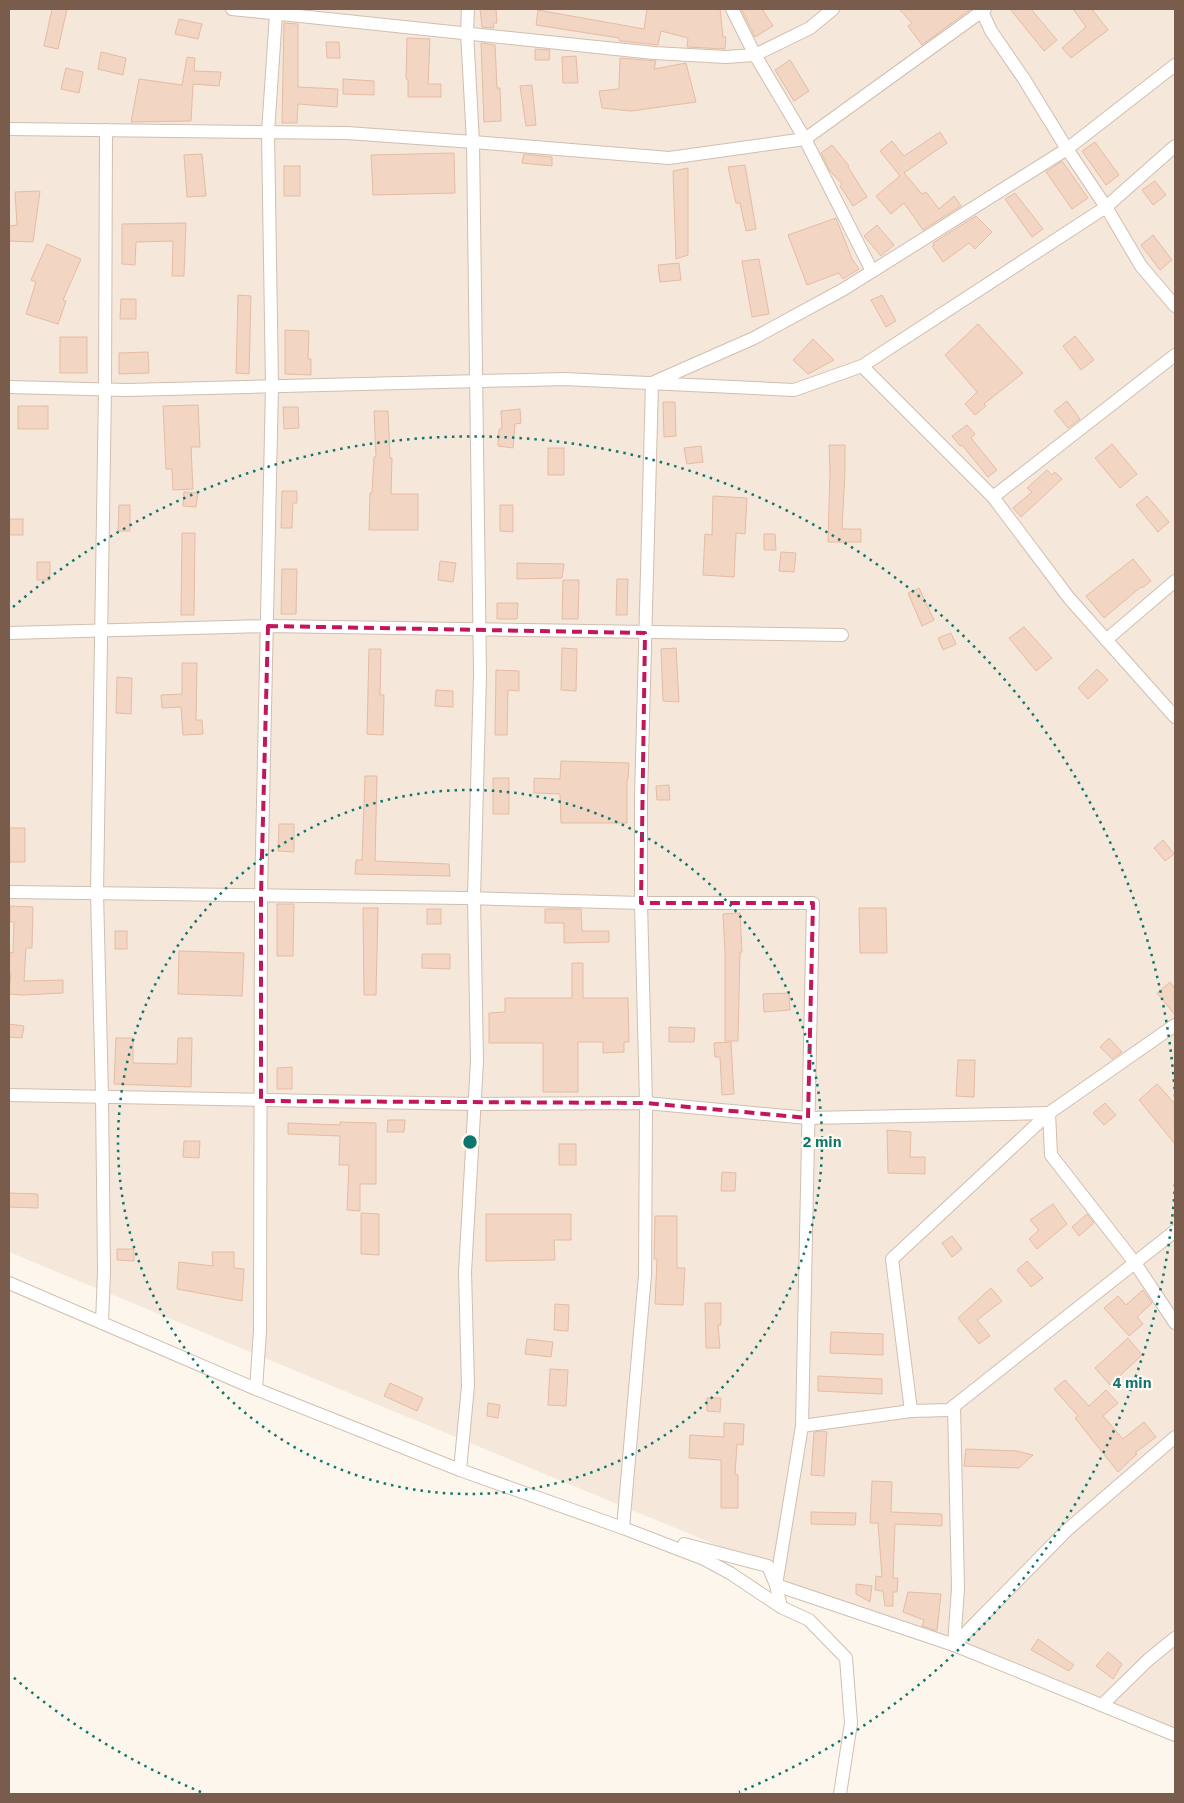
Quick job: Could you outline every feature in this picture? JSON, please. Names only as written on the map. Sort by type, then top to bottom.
[{"type":"street","points":[[232,9],[654,53],[726,57],[755,55],[810,28],[833,9]]},
{"type":"street","points":[[460,1470],[468,1386],[465,1272],[477,1061],[474,898],[480,675],[473,142],[467,32],[468,9]]},
{"type":"street","points":[[732,9],[755,55],[805,139],[872,272]]},
{"type":"street","points":[[9,129],[347,133],[669,158],[805,139],[983,9],[991,31],[1106,207],[1141,266],[1175,306]]},
{"type":"street","points":[[256,1389],[260,1331],[261,895],[272,386],[268,132],[276,14]]},
{"type":"street","points":[[652,383],[754,338],[872,272],[1067,149],[1175,65]]},
{"type":"street","points":[[102,1323],[104,1271],[102,1096],[97,893],[105,389],[106,130]]},
{"type":"street","points":[[9,388],[105,389],[564,379],[794,390],[862,366],[1106,207],[1175,146]]},
{"type":"street","points":[[994,497],[1175,355]]},
{"type":"street","points":[[862,366],[994,497],[1069,598],[1175,717]]},
{"type":"street","points":[[623,1528],[646,1276],[646,1103],[641,902],[645,632],[652,383]]},
{"type":"street","points":[[1106,640],[1175,581]]},
{"type":"street","points":[[9,633],[268,626],[842,635]]},
{"type":"street","points":[[9,892],[813,903],[802,1426],[776,1585]]},
{"type":"street","points":[[911,1411],[892,1259],[1049,1113],[1175,1025]]},
{"type":"street","points":[[9,1096],[102,1096],[262,1102],[646,1103],[808,1118],[1049,1113]]},
{"type":"street","points":[[1049,1113],[1052,1154],[1135,1263],[1175,1323]]},
{"type":"street","points":[[802,1426],[911,1411],[949,1410],[1175,1231]]},
{"type":"street","points":[[9,1283],[256,1389],[460,1470],[623,1528],[704,1560],[730,1574],[781,1607],[809,1620],[846,1658],[850,1723],[840,1794]]},
{"type":"street","points":[[954,1406],[958,1588],[954,1645]]},
{"type":"street","points":[[954,1645],[1067,1530],[1175,1437]]},
{"type":"street","points":[[623,1528],[768,1566],[776,1585],[781,1607]]},
{"type":"street","points":[[776,1585],[954,1645],[1175,1735]]},
{"type":"street","points":[[1102,1705],[1148,1660],[1175,1638]]},
{"type":"highlighted area","points":[[268,626],[645,633],[641,903],[813,903],[808,1118],[646,1103],[261,1101],[261,895]]},
{"type":"shaded area","points":[[9,9],[1175,9],[1175,1732],[777,1585],[767,1566],[9,1252]]},
{"type":"building","points":[[52,9],[67,9],[58,49],[44,46]]},
{"type":"building","points":[[480,9],[496,9],[497,23],[493,23],[494,28],[482,27]]},
{"type":"building","points":[[647,9],[720,9],[723,37],[726,37],[725,49],[687,47],[688,38],[661,31],[658,45],[620,41],[619,38],[536,25],[538,10],[644,29]]},
{"type":"building","points":[[741,9],[762,9],[773,26],[755,37]]},
{"type":"building","points":[[899,9],[971,9],[922,45],[908,26],[912,23]]},
{"type":"building","points":[[1010,9],[1031,9],[1057,40],[1044,51]]},
{"type":"building","points":[[1073,9],[1092,9],[1108,30],[1071,58],[1062,48],[1086,27]]},
{"type":"building","points":[[179,19],[202,24],[198,39],[175,34]]},
{"type":"building","points":[[284,23],[298,24],[298,87],[338,89],[337,107],[298,104],[297,123],[282,123]]},
{"type":"building","points":[[407,38],[430,39],[428,84],[441,84],[441,97],[408,97],[408,79],[406,79]]},
{"type":"building","points":[[326,42],[339,42],[340,58],[327,58]]},
{"type":"building","points":[[481,43],[495,45],[497,88],[500,88],[501,121],[484,122]]},
{"type":"building","points":[[535,49],[550,50],[549,60],[535,60]]},
{"type":"building","points":[[101,52],[126,58],[123,75],[98,69]]},
{"type":"building","points":[[576,56],[578,83],[563,83],[562,57]]},
{"type":"building","points":[[187,57],[195,58],[194,71],[221,72],[219,86],[193,84],[191,121],[131,122],[139,79],[182,85]]},
{"type":"building","points":[[620,58],[656,61],[654,69],[686,63],[696,102],[631,111],[602,108],[599,91],[619,89]]},
{"type":"building","points":[[790,60],[809,91],[794,101],[775,70]]},
{"type":"building","points":[[66,68],[83,72],[79,93],[61,89]]},
{"type":"building","points":[[343,79],[374,81],[374,95],[343,94]]},
{"type":"building","points":[[532,85],[536,125],[526,126],[520,86]]},
{"type":"building","points":[[940,132],[947,143],[904,173],[922,194],[926,192],[939,209],[954,196],[961,206],[923,230],[904,203],[891,214],[876,196],[900,176],[880,151],[892,141],[904,156]]},
{"type":"building","points":[[1095,142],[1119,175],[1106,185],[1082,151]]},
{"type":"building","points":[[832,145],[849,166],[867,197],[853,206],[840,186],[842,184],[830,171],[821,153]]},
{"type":"building","points":[[454,153],[455,193],[373,195],[371,155]]},
{"type":"building","points":[[202,154],[206,196],[187,197],[184,155]]},
{"type":"building","points":[[524,154],[552,157],[552,166],[522,163]]},
{"type":"building","points":[[1062,161],[1088,198],[1072,209],[1046,172]]},
{"type":"building","points":[[745,165],[756,229],[746,231],[740,203],[736,203],[728,167]]},
{"type":"building","points":[[284,166],[300,166],[300,196],[284,196]]},
{"type":"building","points":[[688,168],[688,255],[676,259],[673,171]]},
{"type":"building","points":[[1155,181],[1166,195],[1153,205],[1142,190]]},
{"type":"building","points":[[40,191],[33,242],[9,241],[9,226],[17,225],[15,192]]},
{"type":"building","points":[[1015,193],[1043,229],[1032,237],[1005,199]]},
{"type":"building","points":[[976,216],[992,232],[975,249],[969,243],[943,262],[932,246],[934,245],[933,243]]},
{"type":"building","points":[[836,218],[852,259],[859,269],[843,279],[839,273],[807,285],[788,235]]},
{"type":"building","points":[[186,223],[184,276],[172,276],[173,241],[136,242],[135,265],[122,264],[122,224]]},
{"type":"building","points":[[877,225],[894,245],[881,256],[864,236]]},
{"type":"building","points":[[1153,235],[1172,260],[1160,270],[1141,245]]},
{"type":"building","points":[[47,244],[81,259],[63,300],[66,301],[58,324],[26,314],[36,282],[31,280]]},
{"type":"building","points":[[759,259],[769,314],[752,317],[742,261]]},
{"type":"building","points":[[679,263],[681,280],[660,282],[658,265]]},
{"type":"building","points":[[238,295],[251,296],[249,374],[236,373]]},
{"type":"building","points":[[882,295],[896,321],[886,327],[871,300]]},
{"type":"building","points":[[121,299],[136,299],[136,319],[120,319]]},
{"type":"building","points":[[978,324],[1023,373],[984,404],[986,406],[975,415],[965,404],[977,392],[945,355]]},
{"type":"building","points":[[285,330],[309,331],[308,359],[311,359],[311,375],[285,374]]},
{"type":"building","points":[[1075,336],[1094,360],[1081,370],[1063,346]]},
{"type":"building","points":[[60,337],[87,337],[87,373],[60,373]]},
{"type":"building","points":[[813,339],[834,360],[808,374],[793,360]]},
{"type":"building","points":[[148,352],[149,373],[119,374],[119,353]]},
{"type":"building","points":[[1067,401],[1080,419],[1068,428],[1054,411]]},
{"type":"building","points":[[663,402],[675,402],[676,436],[664,437]]},
{"type":"building","points":[[198,405],[200,447],[191,447],[193,489],[173,490],[172,469],[166,469],[163,406]]},
{"type":"building","points":[[18,406],[48,406],[48,429],[18,429]]},
{"type":"building","points":[[283,407],[298,407],[299,428],[284,429]]},
{"type":"building","points":[[520,409],[521,423],[515,424],[513,448],[498,446],[499,429],[502,429],[501,411]]},
{"type":"building","points":[[374,411],[388,411],[390,458],[392,458],[391,494],[418,494],[418,530],[369,530],[370,493],[372,493],[374,457],[376,457]]},
{"type":"building","points":[[967,425],[975,434],[971,438],[997,470],[988,477],[962,445],[960,446],[952,436]]},
{"type":"building","points":[[1112,444],[1137,474],[1120,488],[1095,458]]},
{"type":"building","points":[[829,445],[845,445],[842,529],[861,529],[861,542],[828,542]]},
{"type":"building","points":[[701,446],[703,462],[687,464],[684,448]]},
{"type":"building","points":[[548,448],[564,448],[564,475],[548,475]]},
{"type":"building","points":[[1047,470],[1052,475],[1055,472],[1062,479],[1021,517],[1013,508],[1032,492],[1027,488]]},
{"type":"building","points":[[282,491],[297,491],[297,503],[293,503],[292,528],[281,528]]},
{"type":"building","points":[[184,492],[198,493],[196,507],[183,506]]},
{"type":"building","points":[[713,496],[747,498],[745,534],[736,533],[734,577],[703,575],[705,534],[712,535]]},
{"type":"building","points":[[1147,496],[1169,522],[1158,532],[1136,505]]},
{"type":"building","points":[[119,505],[130,505],[130,531],[118,531]]},
{"type":"building","points":[[500,505],[513,505],[513,532],[500,531]]},
{"type":"building","points":[[9,519],[23,519],[23,535],[9,535]]},
{"type":"building","points":[[182,533],[195,533],[194,615],[181,615]]},
{"type":"building","points":[[764,534],[775,534],[776,550],[764,550]]},
{"type":"building","points":[[781,552],[796,553],[794,572],[779,571]]},
{"type":"building","points":[[1133,559],[1151,581],[1104,618],[1086,596]]},
{"type":"building","points":[[440,561],[456,563],[453,582],[438,580]]},
{"type":"building","points":[[37,562],[50,562],[50,580],[37,580]]},
{"type":"building","points":[[517,563],[564,564],[562,578],[517,579]]},
{"type":"building","points":[[282,569],[297,569],[296,614],[281,614]]},
{"type":"building","points":[[617,579],[628,579],[627,615],[616,615]]},
{"type":"building","points":[[563,580],[579,580],[578,619],[562,619]]},
{"type":"building","points":[[919,588],[934,620],[922,626],[908,593]]},
{"type":"building","points":[[497,603],[518,603],[517,619],[497,619]]},
{"type":"building","points":[[1024,627],[1052,658],[1036,671],[1009,638]]},
{"type":"building","points":[[951,633],[956,644],[943,650],[938,638]]},
{"type":"building","points":[[562,648],[577,649],[576,691],[561,690]]},
{"type":"building","points":[[676,648],[679,702],[663,701],[661,649]]},
{"type":"building","points":[[369,649],[381,649],[380,695],[384,695],[383,735],[367,734]]},
{"type":"building","points":[[182,663],[197,663],[196,720],[202,720],[203,734],[183,735],[181,707],[162,708],[161,695],[182,694]]},
{"type":"building","points":[[1097,669],[1108,680],[1088,699],[1078,688]]},
{"type":"building","points":[[496,670],[519,671],[519,691],[508,690],[507,735],[495,735]]},
{"type":"building","points":[[117,677],[132,678],[131,714],[116,713]]},
{"type":"building","points":[[436,690],[453,691],[453,707],[435,706]]},
{"type":"building","points":[[561,761],[629,763],[627,823],[561,823],[560,794],[534,793],[534,778],[560,779]]},
{"type":"building","points":[[365,776],[377,776],[375,861],[449,864],[450,876],[355,874],[356,860],[362,860]]},
{"type":"building","points":[[493,778],[509,778],[509,814],[493,814]]},
{"type":"building","points":[[669,785],[670,800],[657,800],[656,786]]},
{"type":"building","points":[[279,824],[294,824],[294,852],[278,851]]},
{"type":"building","points":[[9,828],[25,828],[25,862],[10,862]]},
{"type":"building","points":[[1163,840],[1174,854],[1165,861],[1154,848]]},
{"type":"building","points":[[277,904],[294,904],[293,956],[277,956]]},
{"type":"building","points":[[10,906],[33,907],[32,948],[26,948],[24,981],[63,980],[63,993],[9,994],[10,952],[13,953],[14,922],[10,922]]},
{"type":"building","points":[[363,908],[378,908],[376,995],[364,995]]},
{"type":"building","points":[[859,908],[886,908],[887,953],[860,953]]},
{"type":"building","points":[[427,909],[441,909],[441,924],[427,924]]},
{"type":"building","points":[[545,909],[581,909],[582,931],[609,931],[609,942],[564,943],[564,923],[545,923]]},
{"type":"building","points":[[740,913],[742,952],[740,952],[738,1041],[725,1041],[723,914]]},
{"type":"building","points":[[115,931],[127,931],[127,949],[115,949]]},
{"type":"building","points":[[179,951],[244,953],[242,996],[178,994]]},
{"type":"building","points":[[422,954],[450,954],[450,969],[422,968]]},
{"type":"building","points":[[572,963],[583,963],[583,998],[628,998],[629,1042],[624,1042],[624,1052],[603,1053],[603,1042],[578,1042],[578,1092],[543,1092],[543,1043],[489,1043],[489,1013],[505,1012],[505,998],[572,998]]},
{"type":"building","points":[[1170,982],[1175,989],[1175,1015],[1157,993]]},
{"type":"building","points":[[789,993],[790,1010],[764,1012],[763,994]]},
{"type":"building","points":[[9,1024],[24,1026],[22,1038],[9,1037]]},
{"type":"building","points":[[669,1027],[695,1028],[694,1042],[669,1042]]},
{"type":"building","points":[[116,1038],[133,1038],[133,1063],[177,1064],[178,1038],[192,1038],[191,1087],[114,1084]]},
{"type":"building","points":[[1109,1038],[1122,1052],[1112,1059],[1100,1047]]},
{"type":"building","points":[[731,1042],[734,1094],[722,1095],[720,1057],[715,1057],[714,1043]]},
{"type":"building","points":[[958,1060],[975,1060],[974,1097],[956,1096]]},
{"type":"building","points":[[292,1067],[292,1089],[277,1089],[277,1068]]},
{"type":"building","points":[[1157,1084],[1175,1104],[1175,1144],[1139,1100]]},
{"type":"building","points":[[1105,1103],[1116,1115],[1104,1125],[1093,1113]]},
{"type":"building","points":[[388,1120],[405,1120],[404,1132],[387,1132]]},
{"type":"building","points":[[340,1122],[376,1123],[376,1184],[360,1184],[360,1211],[347,1210],[349,1165],[339,1165],[340,1136],[288,1134],[288,1123],[340,1125]]},
{"type":"building","points":[[887,1130],[911,1132],[910,1157],[925,1157],[925,1174],[888,1173]]},
{"type":"building","points":[[184,1141],[200,1141],[199,1158],[183,1157]]},
{"type":"building","points":[[559,1144],[576,1144],[576,1165],[559,1165]]},
{"type":"building","points":[[722,1172],[736,1173],[735,1191],[721,1191]]},
{"type":"building","points":[[9,1193],[38,1194],[38,1208],[9,1207]]},
{"type":"building","points":[[1053,1204],[1067,1224],[1037,1249],[1029,1239],[1039,1230],[1030,1220]]},
{"type":"building","points":[[361,1213],[379,1214],[379,1255],[361,1254]]},
{"type":"building","points":[[486,1214],[571,1214],[571,1240],[554,1240],[555,1260],[486,1261]]},
{"type":"building","points":[[1087,1214],[1094,1223],[1079,1236],[1072,1227]]},
{"type":"building","points":[[655,1216],[677,1216],[677,1268],[685,1268],[683,1305],[655,1304],[657,1259],[654,1259]]},
{"type":"building","points":[[952,1236],[962,1249],[952,1257],[942,1243]]},
{"type":"building","points":[[117,1249],[134,1249],[134,1261],[117,1260]]},
{"type":"building","points":[[212,1252],[234,1252],[234,1268],[244,1269],[242,1301],[177,1289],[179,1262],[213,1266]]},
{"type":"building","points":[[1027,1261],[1043,1278],[1031,1287],[1017,1270]]},
{"type":"building","points":[[991,1288],[1002,1301],[977,1320],[990,1336],[979,1344],[958,1318]]},
{"type":"building","points":[[1143,1290],[1152,1303],[1137,1317],[1143,1324],[1129,1336],[1104,1308],[1118,1296],[1126,1305]]},
{"type":"building","points":[[705,1303],[721,1303],[721,1325],[718,1325],[720,1348],[706,1348]]},
{"type":"building","points":[[555,1304],[569,1305],[568,1331],[554,1330]]},
{"type":"building","points":[[831,1332],[883,1334],[883,1355],[830,1353]]},
{"type":"building","points":[[1128,1338],[1142,1355],[1110,1385],[1095,1368]]},
{"type":"building","points":[[527,1339],[553,1342],[551,1357],[525,1354]]},
{"type":"building","points":[[550,1369],[568,1370],[566,1406],[548,1405]]},
{"type":"building","points":[[818,1376],[882,1379],[882,1394],[818,1391]]},
{"type":"building","points":[[1065,1380],[1089,1406],[1106,1390],[1118,1403],[1103,1416],[1123,1439],[1144,1422],[1156,1437],[1135,1453],[1137,1454],[1118,1472],[1075,1418],[1078,1416],[1054,1389]]},
{"type":"building","points":[[390,1383],[423,1398],[417,1411],[384,1396]]},
{"type":"building","points":[[707,1398],[721,1398],[720,1412],[707,1411]]},
{"type":"building","points":[[488,1403],[500,1405],[498,1418],[487,1416]]},
{"type":"building","points":[[724,1423],[744,1424],[743,1445],[737,1444],[735,1474],[738,1475],[738,1508],[721,1508],[721,1460],[689,1458],[690,1435],[724,1437]]},
{"type":"building","points":[[814,1432],[827,1432],[824,1476],[811,1475]]},
{"type":"building","points":[[966,1449],[1017,1451],[1033,1455],[1019,1468],[964,1466]]},
{"type":"building","points":[[872,1481],[892,1482],[891,1512],[942,1514],[942,1526],[895,1524],[893,1578],[898,1578],[897,1592],[893,1592],[893,1606],[885,1606],[883,1591],[875,1590],[876,1576],[882,1577],[878,1523],[870,1523]]},
{"type":"building","points":[[811,1512],[856,1513],[855,1525],[811,1524]]},
{"type":"building","points":[[856,1584],[872,1586],[870,1602],[856,1594]]},
{"type":"building","points":[[908,1592],[941,1594],[937,1631],[922,1626],[924,1620],[903,1612]]},
{"type":"building","points":[[1038,1639],[1074,1665],[1069,1671],[1031,1650]]},
{"type":"building","points":[[1108,1652],[1122,1664],[1113,1679],[1096,1666]]}]
